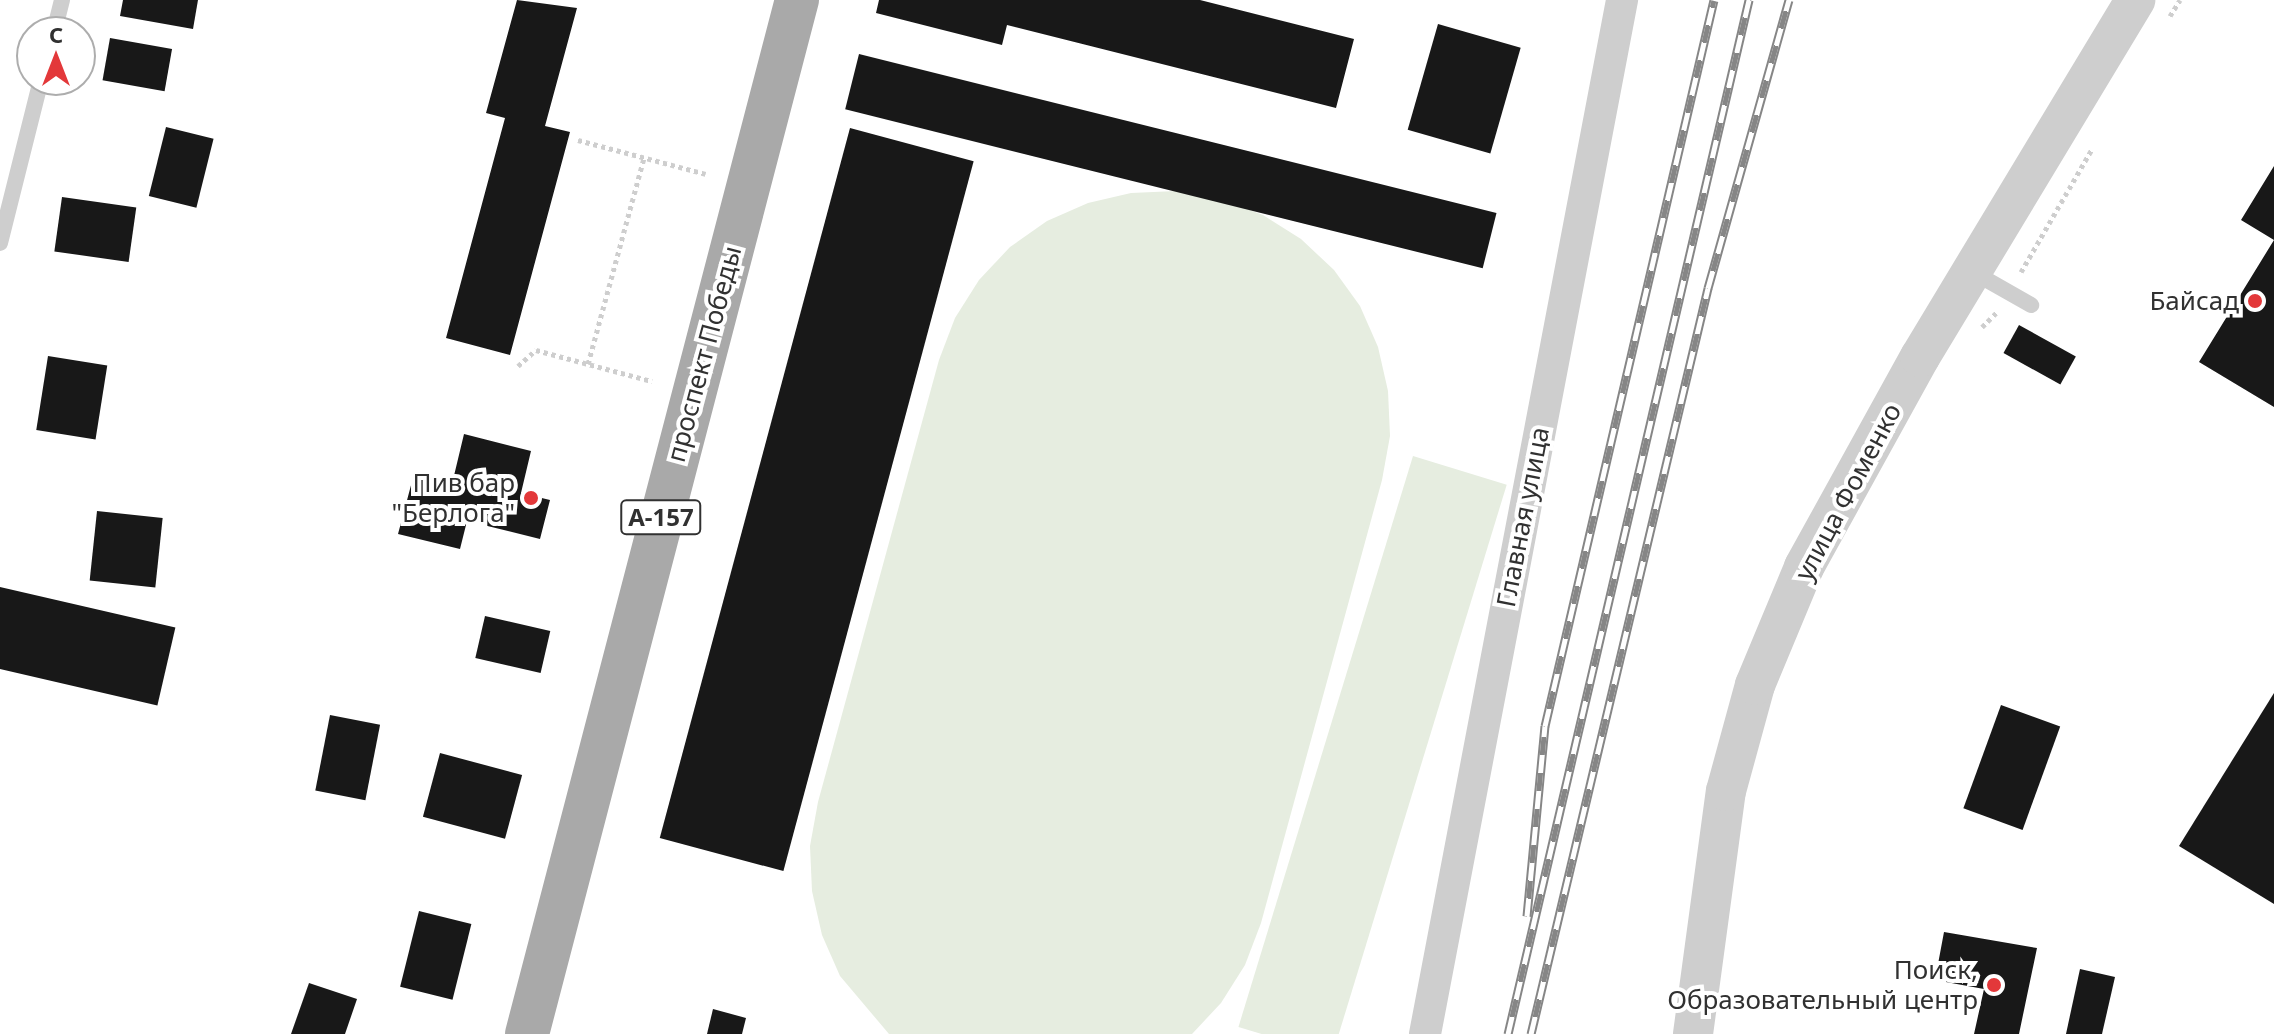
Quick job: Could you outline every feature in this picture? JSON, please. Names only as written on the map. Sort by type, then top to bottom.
[{"type":"main road","name":"проспект Победы","points":[[527,1034],[797,0]]},
{"type":"street","name":"Главная улица","points":[[1425,1034],[1622,0]]},
{"type":"street","name":"улица Фоменко","points":[[1693,1034],[1726,791],[1755,685],[1804,567],[1972,272],[2135,0]]},
{"type":"lane","points":[[0,243],[37,96]]},
{"type":"lane","points":[[1972,272],[2031,305]]},
{"type":"path","points":[[2164,27],[2180,0]]},
{"type":"path","points":[[578,140],[706,174]]},
{"type":"path","points":[[1971,335],[1994,318],[2094,146]]},
{"type":"path","points":[[588,364],[644,158]]},
{"type":"path","points":[[518,366],[536,350],[652,381]]},
{"type":"shaded area","points":[[1176,191],[1221,199],[1263,215],[1301,239],[1334,270],[1360,306],[1378,347],[1388,391],[1390,436],[1382,480],[1261,923],[1245,965],[1221,1003],[1192,1034],[889,1034],[840,976],[822,935],[812,891],[810,846],[818,802],[939,360],[955,318],[979,280],[1010,247],[1047,221],[1088,203],[1131,193]]},
{"type":"shaded area","points":[[1413,456],[1507,485],[1339,1034],[1262,1034],[1238,1027]]},
{"type":"building","points":[[123,0],[198,0],[193,29],[120,16]]},
{"type":"building","points":[[517,0],[577,8],[545,126],[570,132],[510,355],[446,338],[505,118],[486,113]]},
{"type":"building","points":[[879,0],[1200,0],[1354,39],[1336,108],[1007,25],[1002,45],[876,13]]},
{"type":"building","points":[[1438,24],[1521,48],[1490,153],[1408,130]]},
{"type":"building","points":[[110,38],[172,49],[165,91],[103,80]]},
{"type":"building","points":[[859,54],[1496,213],[1483,268],[845,109]]},
{"type":"building","points":[[166,127],[214,139],[196,208],[149,196]]},
{"type":"building","points":[[850,128],[974,161],[783,871],[660,838]]},
{"type":"building","points":[[2274,166],[2274,240],[2241,220]]},
{"type":"building","points":[[62,197],[136,207],[129,262],[54,251]]},
{"type":"building","name":"Байсад","points":[[2274,240],[2274,407],[2199,362]]},
{"type":"building","points":[[2019,325],[2076,357],[2060,385],[2003,353]]},
{"type":"building","points":[[48,356],[107,365],[96,439],[36,430]]},
{"type":"building","points":[[464,434],[531,451],[521,493],[550,500],[540,539],[467,521],[460,549],[398,534],[414,474],[452,484]]},
{"type":"building","points":[[97,511],[163,518],[155,588],[90,581]]},
{"type":"building","points":[[0,587],[175,627],[157,705],[0,669]]},
{"type":"building","points":[[485,616],[550,631],[541,673],[475,658]]},
{"type":"building","points":[[2274,693],[2274,904],[2179,846]]},
{"type":"building","points":[[2001,705],[2060,727],[2023,830],[1963,808]]},
{"type":"building","points":[[330,715],[380,725],[365,800],[315,791]]},
{"type":"building","points":[[440,753],[522,775],[505,839],[423,817]]},
{"type":"building","points":[[419,911],[471,924],[453,1000],[400,987]]},
{"type":"building","name":"Поиск, Образовательный центр","points":[[1944,932],[2037,948],[2019,1034],[1974,1034],[1984,989],[1935,980]]},
{"type":"building","points":[[2080,969],[2115,977],[2102,1034],[2066,1034]]},
{"type":"building","points":[[309,983],[357,999],[345,1034],[291,1034]]},
{"type":"building","points":[[713,1009],[746,1018],[742,1034],[707,1034]]},
{"type":"railway","points":[[1527,916],[1545,726],[1714,0]]},
{"type":"railway","points":[[1508,1034],[1749,0]]},
{"type":"railway","points":[[1531,1034],[1708,288],[1789,0]]},
{"type":"place","name":"Байсад","points":[[2255,301]]},
{"type":"place","name":"Пив бар \"Берлога\"","points":[[531,498]]},
{"type":"place","name":"Поиск, Образовательный центр","points":[[1994,985]]}]
